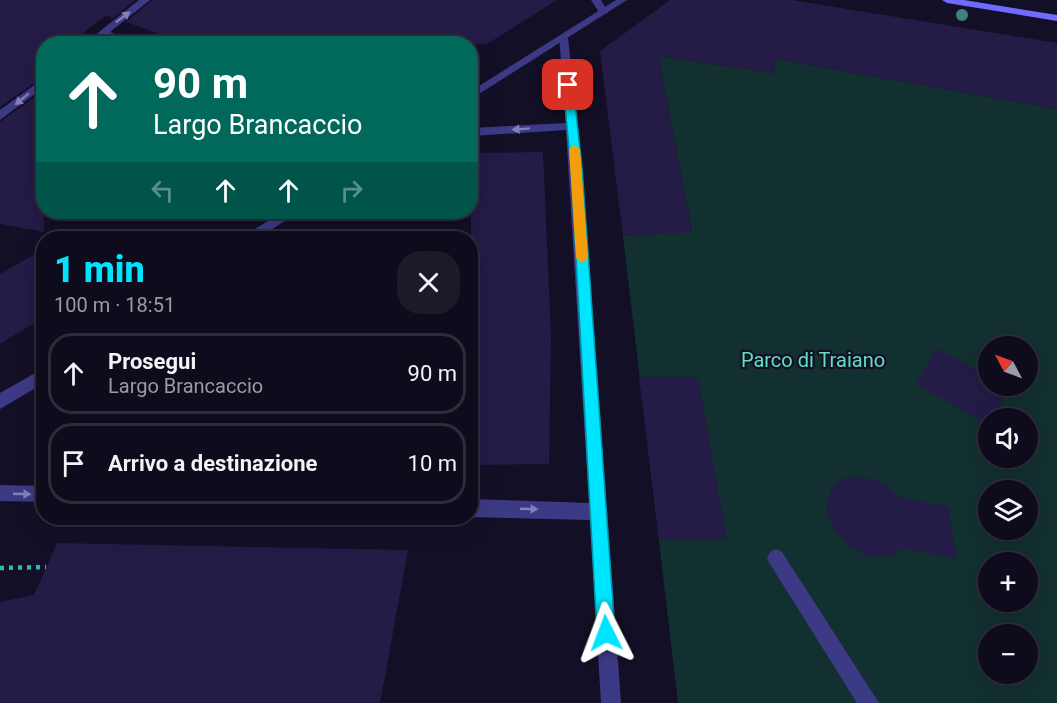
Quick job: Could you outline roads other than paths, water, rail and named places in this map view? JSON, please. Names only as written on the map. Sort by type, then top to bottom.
[{"type":"main road","points":[[947,0],[1057,18]]},
{"type":"street","points":[[98,36],[145,0]]},
{"type":"street","points":[[596,0],[603,12]]},
{"type":"street","points":[[478,92],[622,0]]},
{"type":"street","points":[[102,33],[111,36]]},
{"type":"street","points":[[563,38],[572,126],[610,703]]},
{"type":"street","points":[[0,117],[36,88]]},
{"type":"street","points":[[478,132],[572,126]]},
{"type":"street","points":[[261,231],[281,219]]},
{"type":"street","points":[[0,402],[36,379]]},
{"type":"street","points":[[0,493],[36,494]]},
{"type":"street","points":[[478,508],[598,512]]},
{"type":"street","points":[[776,558],[869,703]]},
{"type":"park label","name":"Parco di Traiano","points":[[813,360]]}]
